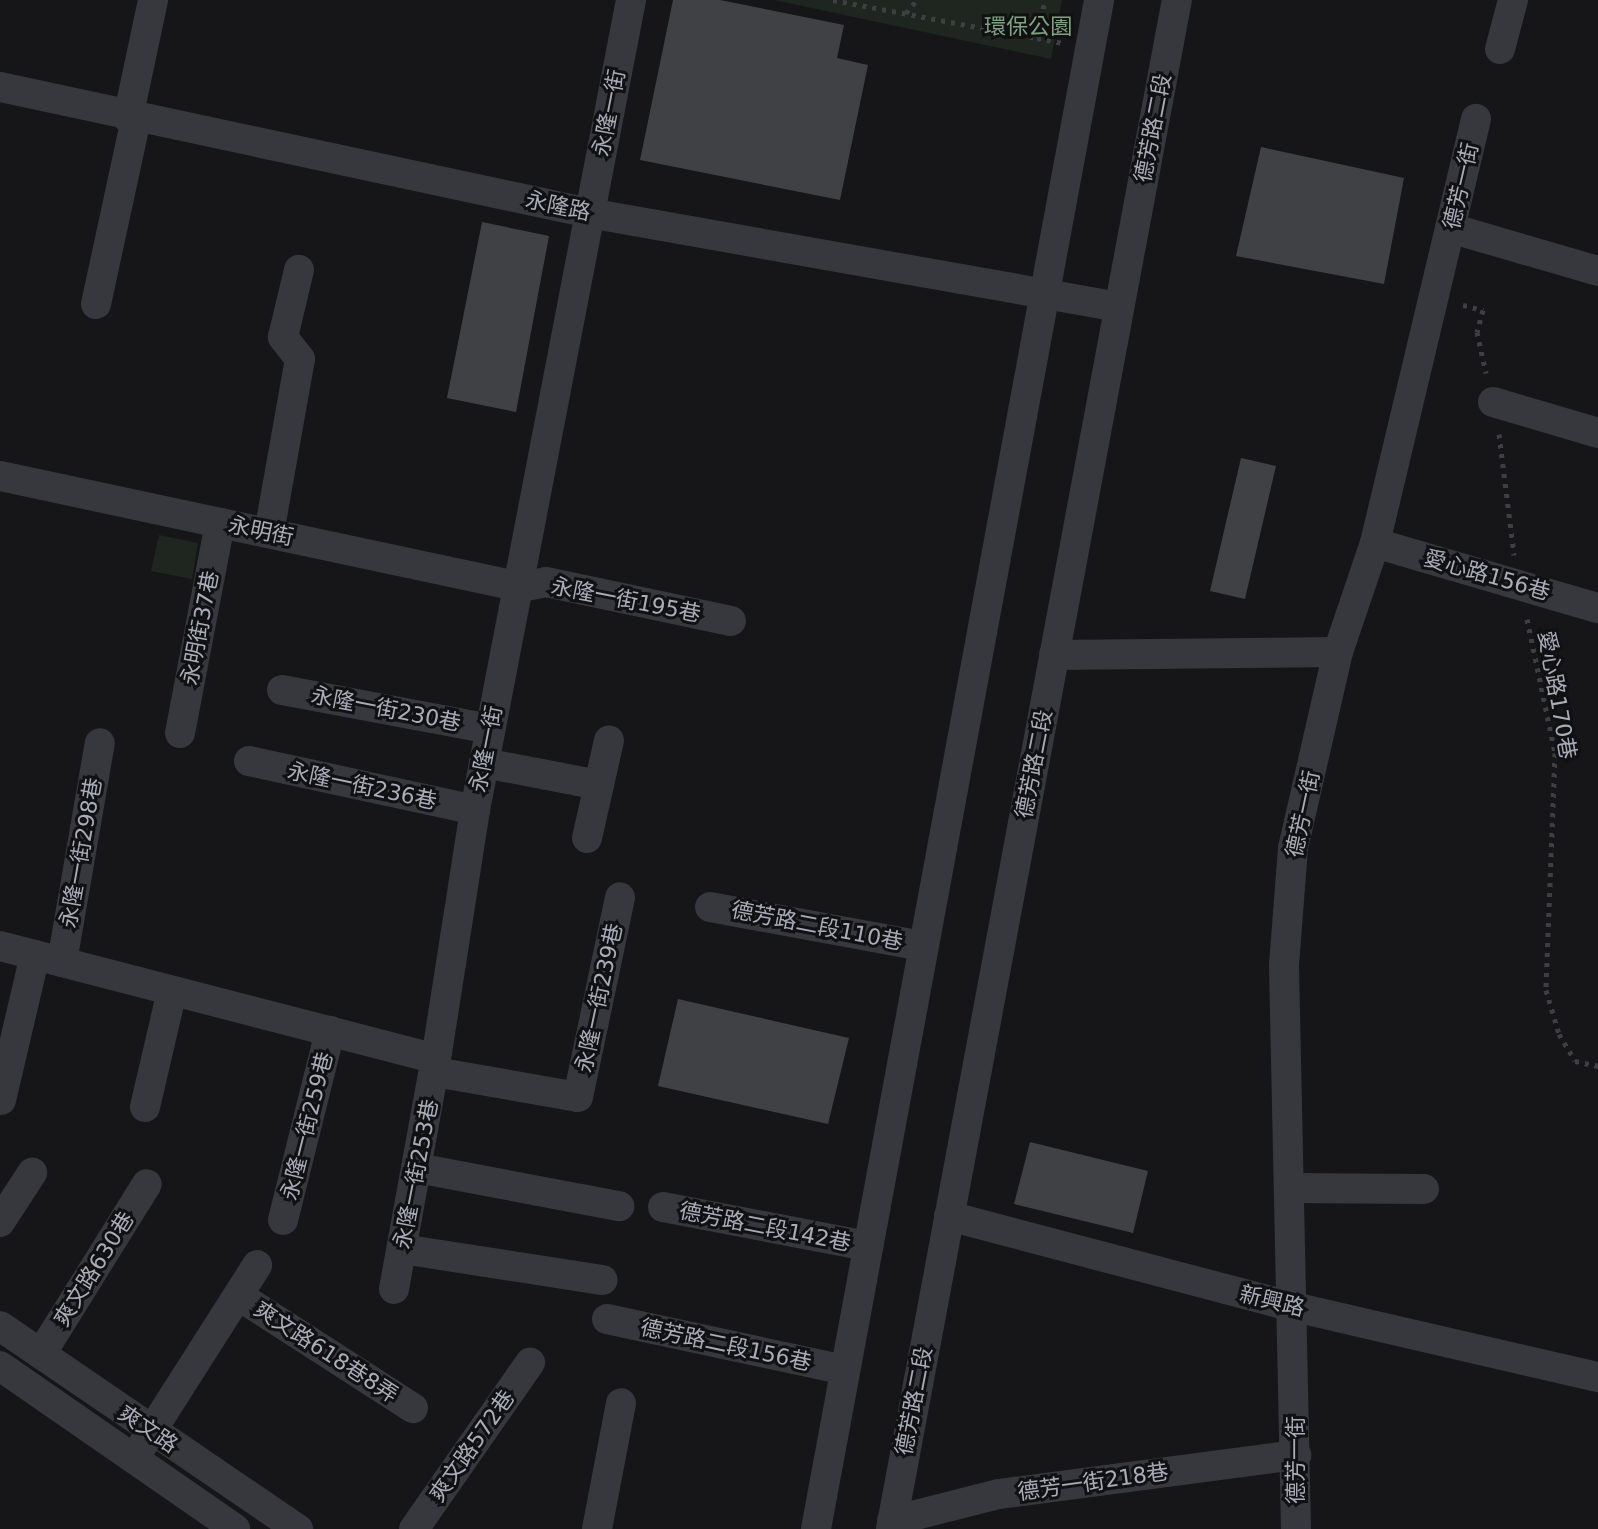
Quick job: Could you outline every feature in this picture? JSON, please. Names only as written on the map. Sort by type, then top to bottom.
[{"type":"street","points":[[96,304],[153,0]]},
{"type":"street","name":"永隆一街","points":[[435,1065],[475,810],[521,587],[631,0]]},
{"type":"street","points":[[816,1529],[1099,0]]},
{"type":"street","name":"德芳路二段","points":[[891,1525],[1177,0]]},
{"type":"street","points":[[1500,49],[1513,0]]},
{"type":"street","name":"永隆路","points":[[0,87],[132,118],[589,213],[1043,297],[1119,307]]},
{"type":"street","name":"德芳一街","points":[[1296,1529],[1294,1307],[1284,965],[1293,848],[1338,652],[1375,543],[1436,298],[1476,119]]},
{"type":"street","points":[[1450,228],[1598,271]]},
{"type":"street","points":[[269,533],[300,359],[283,337],[299,270]]},
{"type":"street","points":[[1493,402],[1598,433]]},
{"type":"street","name":"永明街","points":[[0,476],[521,587]]},
{"type":"street","name":"永明街37巷","points":[[180,733],[220,523]]},
{"type":"street","name":"愛心路156巷","points":[[1375,543],[1598,608]]},
{"type":"street","name":"永隆一街195巷","points":[[521,587],[546,582],[731,621]]},
{"type":"street","points":[[1054,655],[1338,652]]},
{"type":"street","name":"永隆一街230巷","points":[[282,690],[490,729]]},
{"type":"street","points":[[587,838],[609,740]]},
{"type":"street","name":"永隆一街298巷","points":[[1,1100],[49,959],[100,743]]},
{"type":"street","name":"永隆一街236巷","points":[[249,761],[475,810]]},
{"type":"street","points":[[484,763],[599,785]]},
{"type":"street","name":"永隆一街239巷","points":[[435,1065],[578,1097],[620,897]]},
{"type":"street","name":"德芳路二段110巷","points":[[710,907],[923,946]]},
{"type":"street","points":[[0,946],[330,1031],[435,1065]]},
{"type":"street","points":[[145,1107],[172,991]]},
{"type":"street","name":"永隆一街259巷","points":[[283,1220],[330,1031]]},
{"type":"street","name":"永隆一街253巷","points":[[394,1289],[435,1065]]},
{"type":"street","points":[[417,1168],[619,1206]]},
{"type":"street","points":[[0,1222],[32,1173]]},
{"type":"street","name":"爽文路630巷","points":[[41,1354],[147,1184]]},
{"type":"street","points":[[1290,1188],[1424,1189]]},
{"type":"street","name":"德芳路二段142巷","points":[[663,1207],[868,1246]]},
{"type":"street","name":"新興路","points":[[949,1216],[1294,1307],[1598,1377]]},
{"type":"street","points":[[402,1249],[603,1280]]},
{"type":"street","points":[[133,1458],[257,1265]]},
{"type":"street","name":"爽文路618巷8弄","points":[[239,1296],[413,1408]]},
{"type":"street","name":"德芳路二段156巷","points":[[607,1319],[845,1370]]},
{"type":"street","name":"爽文路","points":[[0,1326],[151,1432],[298,1529]]},
{"type":"street","name":"爽文路572巷","points":[[414,1529],[530,1363]]},
{"type":"street","name":"爽文路","points":[[0,1366],[235,1529]]},
{"type":"street","points":[[597,1529],[621,1403]]},
{"type":"street","name":"德芳一街218巷","points":[[891,1525],[999,1494],[1296,1455]]},
{"type":"path","points":[[834,0],[1037,38],[1045,0]]},
{"type":"path","points":[[905,13],[917,0]]},
{"type":"path","name":"愛心路170巷","points":[[1436,298],[1483,310],[1477,332],[1493,402],[1517,582],[1555,753],[1546,990],[1559,1034],[1575,1061],[1598,1066]]},
{"type":"green space","name":"環保公園","points":[[774,0],[1062,0],[1051,59]]},
{"type":"green space","points":[[159,535],[198,543],[192,579],[151,571]]},
{"type":"building","points":[[673,0],[720,0],[844,25],[837,58],[868,65],[840,200],[640,160]]},
{"type":"building","points":[[1261,147],[1404,178],[1384,284],[1236,256]]},
{"type":"building","points":[[482,222],[549,236],[516,412],[447,398]]},
{"type":"building","points":[[1241,458],[1276,466],[1245,599],[1210,591]]},
{"type":"building","points":[[678,999],[849,1038],[828,1124],[658,1086]]},
{"type":"building","points":[[1030,1142],[1148,1171],[1133,1233],[1014,1204]]}]
